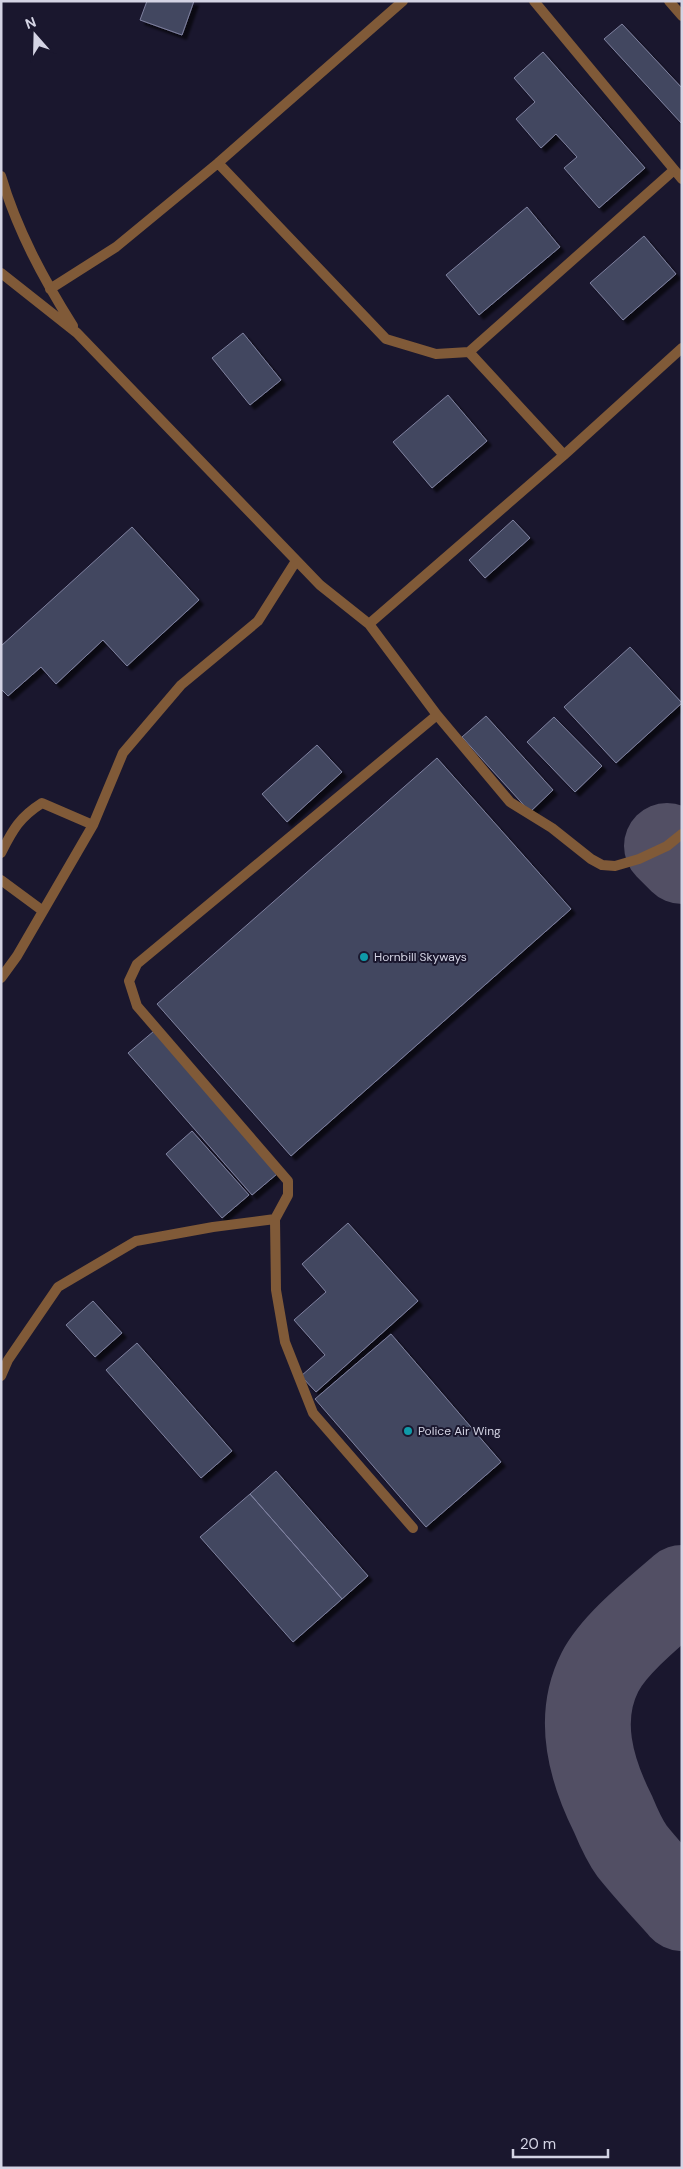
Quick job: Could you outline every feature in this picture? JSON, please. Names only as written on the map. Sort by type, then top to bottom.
[{"type":"lane","points":[[50,289],[116,247],[218,163],[403,1]]},
{"type":"lane","points":[[534,1],[682,179]]},
{"type":"lane","points":[[669,1],[682,16]]},
{"type":"lane","points":[[218,163],[386,339],[436,354],[469,352],[674,170]]},
{"type":"lane","points":[[1,176],[20,233],[50,289],[77,333]]},
{"type":"lane","points":[[1,273],[77,333],[320,585],[369,624],[437,715],[510,802],[552,828],[591,859],[602,865],[615,866],[639,859],[667,846],[682,834]]},
{"type":"lane","points":[[369,624],[564,455],[682,348]]},
{"type":"lane","points":[[469,352],[564,455]]},
{"type":"lane","points":[[1,978],[43,912],[93,824],[123,753],[181,685],[258,621],[296,561]]},
{"type":"lane","points":[[413,1528],[313,1412],[285,1342],[276,1290],[275,1219],[288,1195],[288,1181],[137,1006],[129,981],[138,964],[437,715]]},
{"type":"lane","points":[[1,852],[16,825],[27,813],[42,803],[93,824]]},
{"type":"lane","points":[[1,880],[43,912]]},
{"type":"lane","points":[[1,1376],[8,1360],[58,1287],[136,1241],[213,1227],[275,1219]]},
{"type":"building","points":[[147,1],[194,1],[182,35],[140,20]]},
{"type":"building","points":[[622,24],[682,88],[682,124],[604,39]]},
{"type":"building","points":[[543,52],[645,168],[599,208],[564,168],[577,157],[556,134],[541,148],[516,119],[535,102],[514,78]]},
{"type":"building","points":[[527,207],[560,247],[479,315],[446,275]]},
{"type":"building","points":[[644,236],[676,274],[623,320],[590,283]]},
{"type":"building","points":[[243,333],[281,380],[250,405],[212,358]]},
{"type":"building","points":[[448,395],[487,441],[432,488],[393,442]]},
{"type":"building","points":[[513,520],[530,538],[485,578],[469,560]]},
{"type":"building","points":[[132,527],[199,600],[127,666],[103,640],[56,684],[41,667],[8,696],[1,689],[1,646]]},
{"type":"building","points":[[630,647],[682,703],[616,763],[564,707]]},
{"type":"building","points":[[486,716],[553,790],[530,812],[462,737]]},
{"type":"building","points":[[554,717],[602,766],[575,792],[527,742]]},
{"type":"building","points":[[317,745],[342,772],[287,822],[262,794]]},
{"type":"building","name":"Hornbill Skyways","points":[[437,758],[571,909],[291,1156],[157,1004]]},
{"type":"building","points":[[154,1031],[277,1174],[252,1195],[128,1053]]},
{"type":"building","points":[[192,1131],[249,1195],[222,1218],[166,1154]]},
{"type":"building","points":[[348,1223],[418,1301],[316,1392],[301,1376],[325,1355],[294,1320],[326,1292],[302,1264]]},
{"type":"building","points":[[93,1301],[122,1333],[95,1357],[66,1325]]},
{"type":"building","name":"Police Air Wing","points":[[391,1334],[501,1462],[426,1527],[315,1399]]},
{"type":"building","points":[[137,1343],[232,1451],[201,1478],[106,1370]]},
{"type":"building","points":[[276,1471],[368,1576],[342,1599],[250,1494]]},
{"type":"building","points":[[250,1494],[342,1599],[293,1642],[200,1537]]},
{"type":"taxiway","points":[[667,846],[682,861]]},
{"type":"taxiway","points":[[682,1588],[637,1627],[607,1661],[600,1672],[593,1690],[588,1726],[589,1744],[598,1780],[624,1838],[632,1851],[682,1908]]},
{"type":"place","name":"Hornbill Skyways","points":[[364,957]]},
{"type":"place","name":"Police Air Wing","points":[[408,1431]]}]
